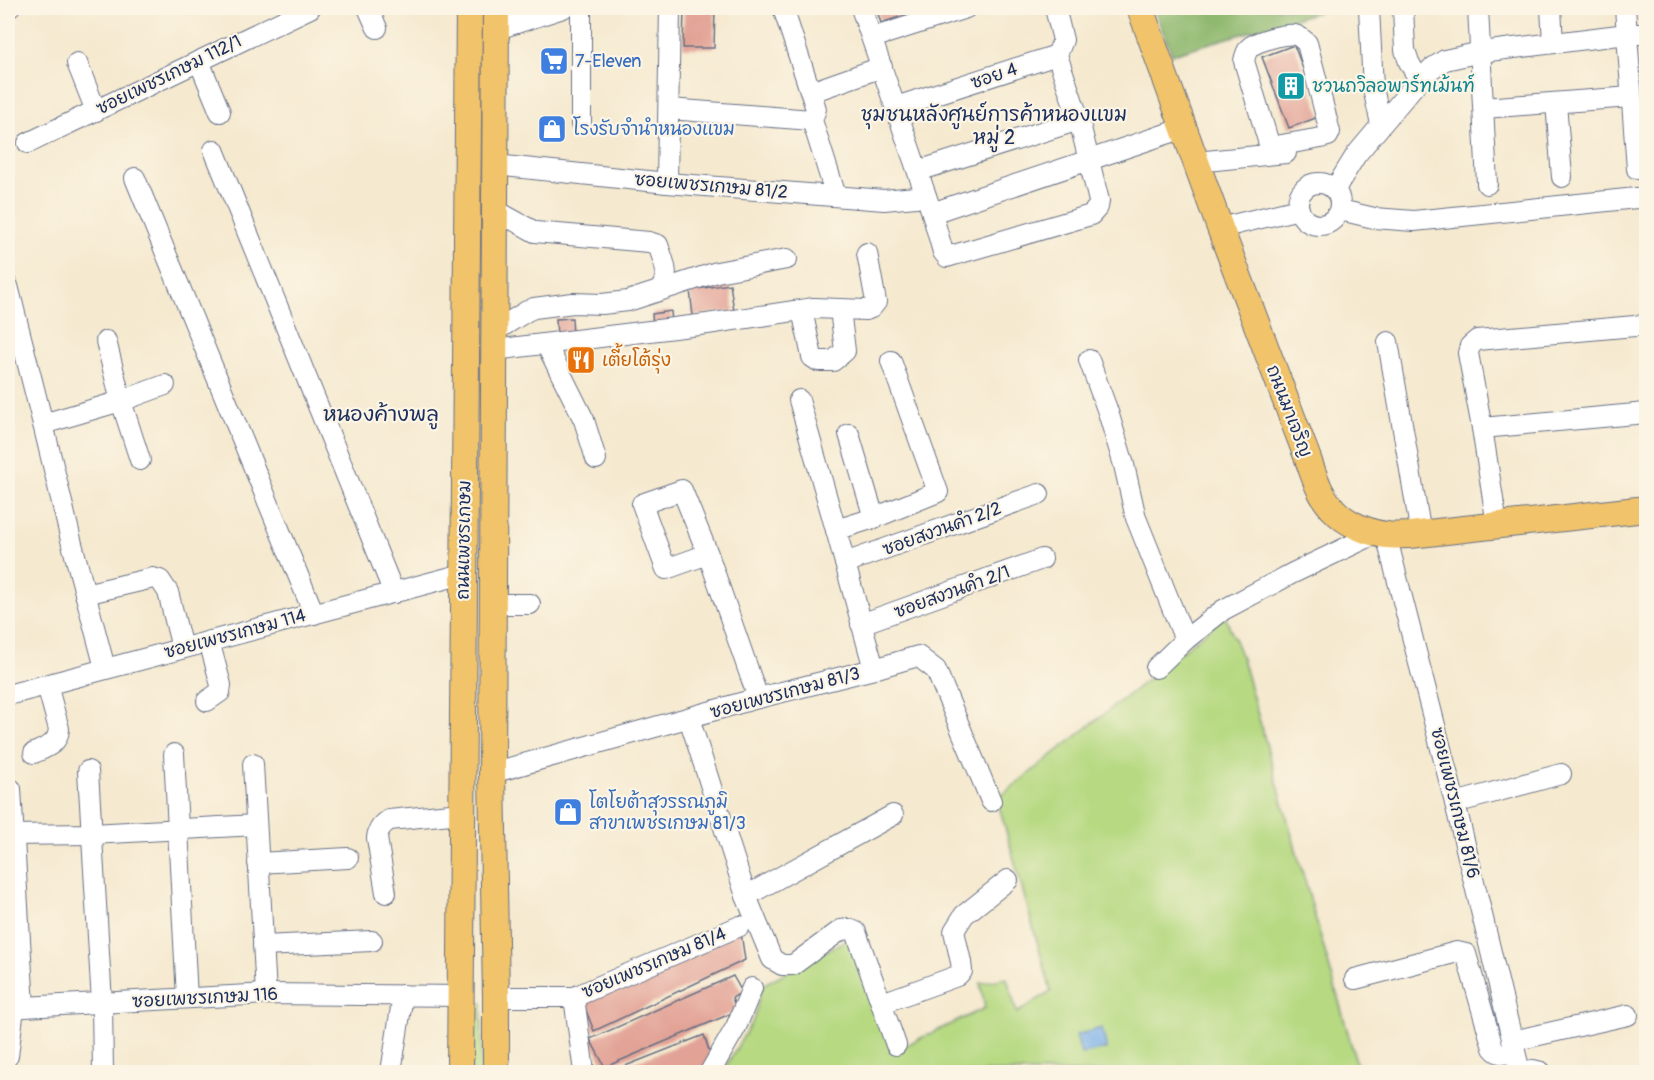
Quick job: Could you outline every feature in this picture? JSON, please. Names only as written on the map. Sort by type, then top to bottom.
[{"type":"main road","name":"ถนนเพชรเกษม","points":[[460,1072],[469,8]]},
{"type":"main road","name":"ถนนมาเจริญ","points":[[1140,8],[1220,228],[1320,491],[1332,509],[1348,521],[1382,534],[1421,534],[1647,509]]},
{"type":"main road","name":"ถนนเพชรเกษม","points":[[496,19],[492,773],[496,1072]]},
{"type":"main road","points":[[460,996],[496,996]]},
{"type":"street","name":"ซอยเพชรเกษม 112/1","points":[[28,143],[310,8]]},
{"type":"street","points":[[368,8],[377,28]]},
{"type":"street","points":[[496,19],[563,8]]},
{"type":"street","points":[[581,8],[581,124]]},
{"type":"street","points":[[667,183],[670,8]]},
{"type":"street","points":[[783,8],[816,109],[812,120],[836,196]]},
{"type":"street","points":[[861,8],[918,171],[943,252],[947,257],[1091,215],[1098,207],[1099,201],[1079,120],[1057,55],[1063,40],[1055,8]]},
{"type":"street","points":[[872,38],[966,8]]},
{"type":"street","points":[[1370,8],[1373,88],[1381,124]]},
{"type":"street","points":[[1403,8],[1406,50],[1409,62],[1419,80]]},
{"type":"street","points":[[1478,8],[1487,184]]},
{"type":"street","points":[[1551,8],[1553,43]]},
{"type":"street","points":[[1625,8],[1637,169]]},
{"type":"street","points":[[1288,34],[1298,35],[1306,43],[1330,132],[1328,136],[1271,151],[1244,61],[1245,54],[1250,47],[1260,41],[1288,34]]},
{"type":"street","points":[[1335,189],[1356,155],[1381,124],[1419,80],[1444,60],[1481,51],[1627,34],[1647,34]]},
{"type":"street","name":"ซอย 4","points":[[896,107],[1057,55]]},
{"type":"street","points":[[199,61],[220,112]]},
{"type":"street","points":[[77,63],[96,111]]},
{"type":"street","points":[[811,92],[882,67]]},
{"type":"street","points":[[1484,108],[1631,97]]},
{"type":"street","points":[[1557,104],[1562,177]]},
{"type":"street","points":[[669,109],[812,120]]},
{"type":"street","points":[[918,171],[1079,120]]},
{"type":"street","name":"ซอยเพชรเกษม 81/2","points":[[495,165],[667,183],[929,204],[1089,159],[1184,128]]},
{"type":"street","points":[[1196,162],[1271,151],[1327,147]]},
{"type":"street","points":[[214,150],[394,593]]},
{"type":"street","points":[[135,177],[314,614]]},
{"type":"street","points":[[1323,183],[1335,189],[1339,195],[1340,210],[1332,221],[1326,224],[1319,225],[1306,220],[1299,209],[1300,195],[1309,185],[1323,183]]},
{"type":"street","points":[[1340,210],[1374,218],[1414,221],[1647,197]]},
{"type":"street","points":[[1220,228],[1299,209]]},
{"type":"street","points":[[495,210],[535,232],[649,242],[658,245],[667,274],[660,290]]},
{"type":"street","points":[[494,340],[546,344],[802,310],[823,308],[866,310],[876,302],[867,253]]},
{"type":"street","points":[[494,340],[527,311],[534,308],[573,303],[602,304],[628,301],[717,272],[787,258]]},
{"type":"street","points":[[8,286],[105,668]]},
{"type":"street","points":[[802,310],[812,357],[818,360],[833,361],[845,351],[840,309]]},
{"type":"street","points":[[1497,525],[1468,353],[1470,346],[1477,340],[1647,325]]},
{"type":"street","points":[[106,341],[121,401],[140,460]]},
{"type":"street","points":[[1388,342],[1421,534]]},
{"type":"street","points":[[546,344],[584,420],[596,459]]},
{"type":"street","points":[[1089,360],[1124,465],[1136,519],[1185,640]]},
{"type":"street","points":[[837,530],[938,492],[891,361]]},
{"type":"street","points":[[43,424],[121,401],[165,385]]},
{"type":"street","points":[[799,400],[874,669]]},
{"type":"street","points":[[1482,428],[1647,413]]},
{"type":"street","points":[[849,434],[874,518]]},
{"type":"street","name":"ซอยสงวนคำ 2/2","points":[[845,563],[1039,494]]},
{"type":"street","points":[[1156,668],[1185,640],[1223,610],[1293,573],[1382,534]]},
{"type":"street","name":"ซอยเพชรเกษม 81/6","points":[[1382,534],[1455,803],[1520,1072]]},
{"type":"street","points":[[708,554],[758,698]]},
{"type":"street","name":"ซอยสงวนคำ 2/1","points":[[861,624],[1042,559]]},
{"type":"street","name":"ซอยเพชรเกษม 114","points":[[8,694],[463,574]]},
{"type":"street","points":[[86,594],[153,578],[160,580],[168,592],[182,648]]},
{"type":"street","points":[[493,604],[530,604]]},
{"type":"street","points":[[207,701],[219,692],[222,685],[209,641]]},
{"type":"street","name":"ซอยเพชรเกษม 81/3","points":[[492,773],[758,698],[918,656],[936,670],[991,801]]},
{"type":"street","points":[[34,753],[55,743],[58,735],[59,729],[47,685]]},
{"type":"street","points":[[689,718],[746,896],[772,959],[782,965],[793,965],[841,930],[849,929],[856,932],[896,1045]]},
{"type":"street","points":[[174,754],[187,998]]},
{"type":"street","points":[[253,765],[266,994]]},
{"type":"street","points":[[88,771],[102,1003],[103,1072]]},
{"type":"street","points":[[1455,803],[1561,774]]},
{"type":"street","points":[[8,1056],[15,1008],[12,789]]},
{"type":"street","points":[[386,893],[377,838],[383,825],[389,820],[461,813]]},
{"type":"street","points":[[746,896],[893,815]]},
{"type":"street","points":[[11,835],[92,834],[256,825]]},
{"type":"street","points":[[258,863],[348,858]]},
{"type":"street","points":[[882,1003],[957,976],[962,971],[962,962],[954,931],[964,915],[1008,880]]},
{"type":"street","name":"ซอยเพชรเกษม 81/4","points":[[496,996],[574,997],[740,926]]},
{"type":"street","points":[[263,946],[372,941]]},
{"type":"street","points":[[1355,979],[1457,952],[1466,954],[1493,1048],[1503,1054],[1514,1047],[1628,1015]]},
{"type":"street","points":[[710,1072],[736,1027],[752,988]]},
{"type":"street","name":"ซอยเพชรเกษม 116","points":[[15,1008],[266,994],[460,996]]},
{"type":"street","points":[[391,1072],[403,995]]},
{"type":"street","points":[[574,997],[584,1072]]},
{"type":"street","points":[[1520,1072],[1533,1070],[1541,1072]]},
{"type":"green space","points":[[1153,8],[1329,8],[1329,9],[1172,54]]},
{"type":"green space","points":[[1225,616],[1241,655],[1359,1072],[723,1072],[754,1018],[764,984],[850,938],[902,1047],[985,1008],[980,983],[1007,978],[1017,1013],[1051,991],[997,799]]},
{"type":"green space","points":[[482,1003],[482,1072],[471,1072],[470,1004]]},
{"type":"water","points":[[1102,1028],[1107,1049],[1081,1054],[1076,1035]]},
{"type":"building","points":[[684,8],[715,8],[714,48],[683,48]]},
{"type":"building","points":[[876,8],[927,8],[881,23]]},
{"type":"building","name":"ชวนถวิลอพาร์ทเม้นท์","points":[[1294,45],[1321,116],[1289,128],[1262,57]]},
{"type":"building","points":[[730,284],[734,311],[693,316],[690,290]]},
{"type":"building","points":[[671,311],[672,323],[653,325],[652,314]]},
{"type":"building","points":[[572,318],[573,336],[557,336],[556,319]]},
{"type":"building","points":[[740,926],[745,960],[594,1031],[582,1000]]},
{"type":"building","points":[[733,976],[742,992],[732,998],[737,1011],[605,1067],[590,1039]]},
{"type":"building","points":[[704,1035],[713,1063],[692,1072],[610,1072]]},
{"type":"place","name":"7-Eleven","points":[[554,61]]},
{"type":"place","name":"ชวนถวิลอพาร์ทเม้นท์","points":[[1291,86]]},
{"type":"place","name":"โรงรับจำนำหนองแขม","points":[[552,129]]},
{"type":"place","name":"เตี้ยโต้รุ่ง","points":[[581,360]]},
{"type":"place","name":"โตโยต้าสุวรรณภูมิ สาขาเพชรเกษม 81/3","points":[[568,812]]},
{"type":"district","name":"ชุมชนหลังศูนย์การค้าหนองแขม หมู่ 2","points":[[994,126]]},
{"type":"district","name":"หนองค้างพลู","points":[[381,414]]}]
